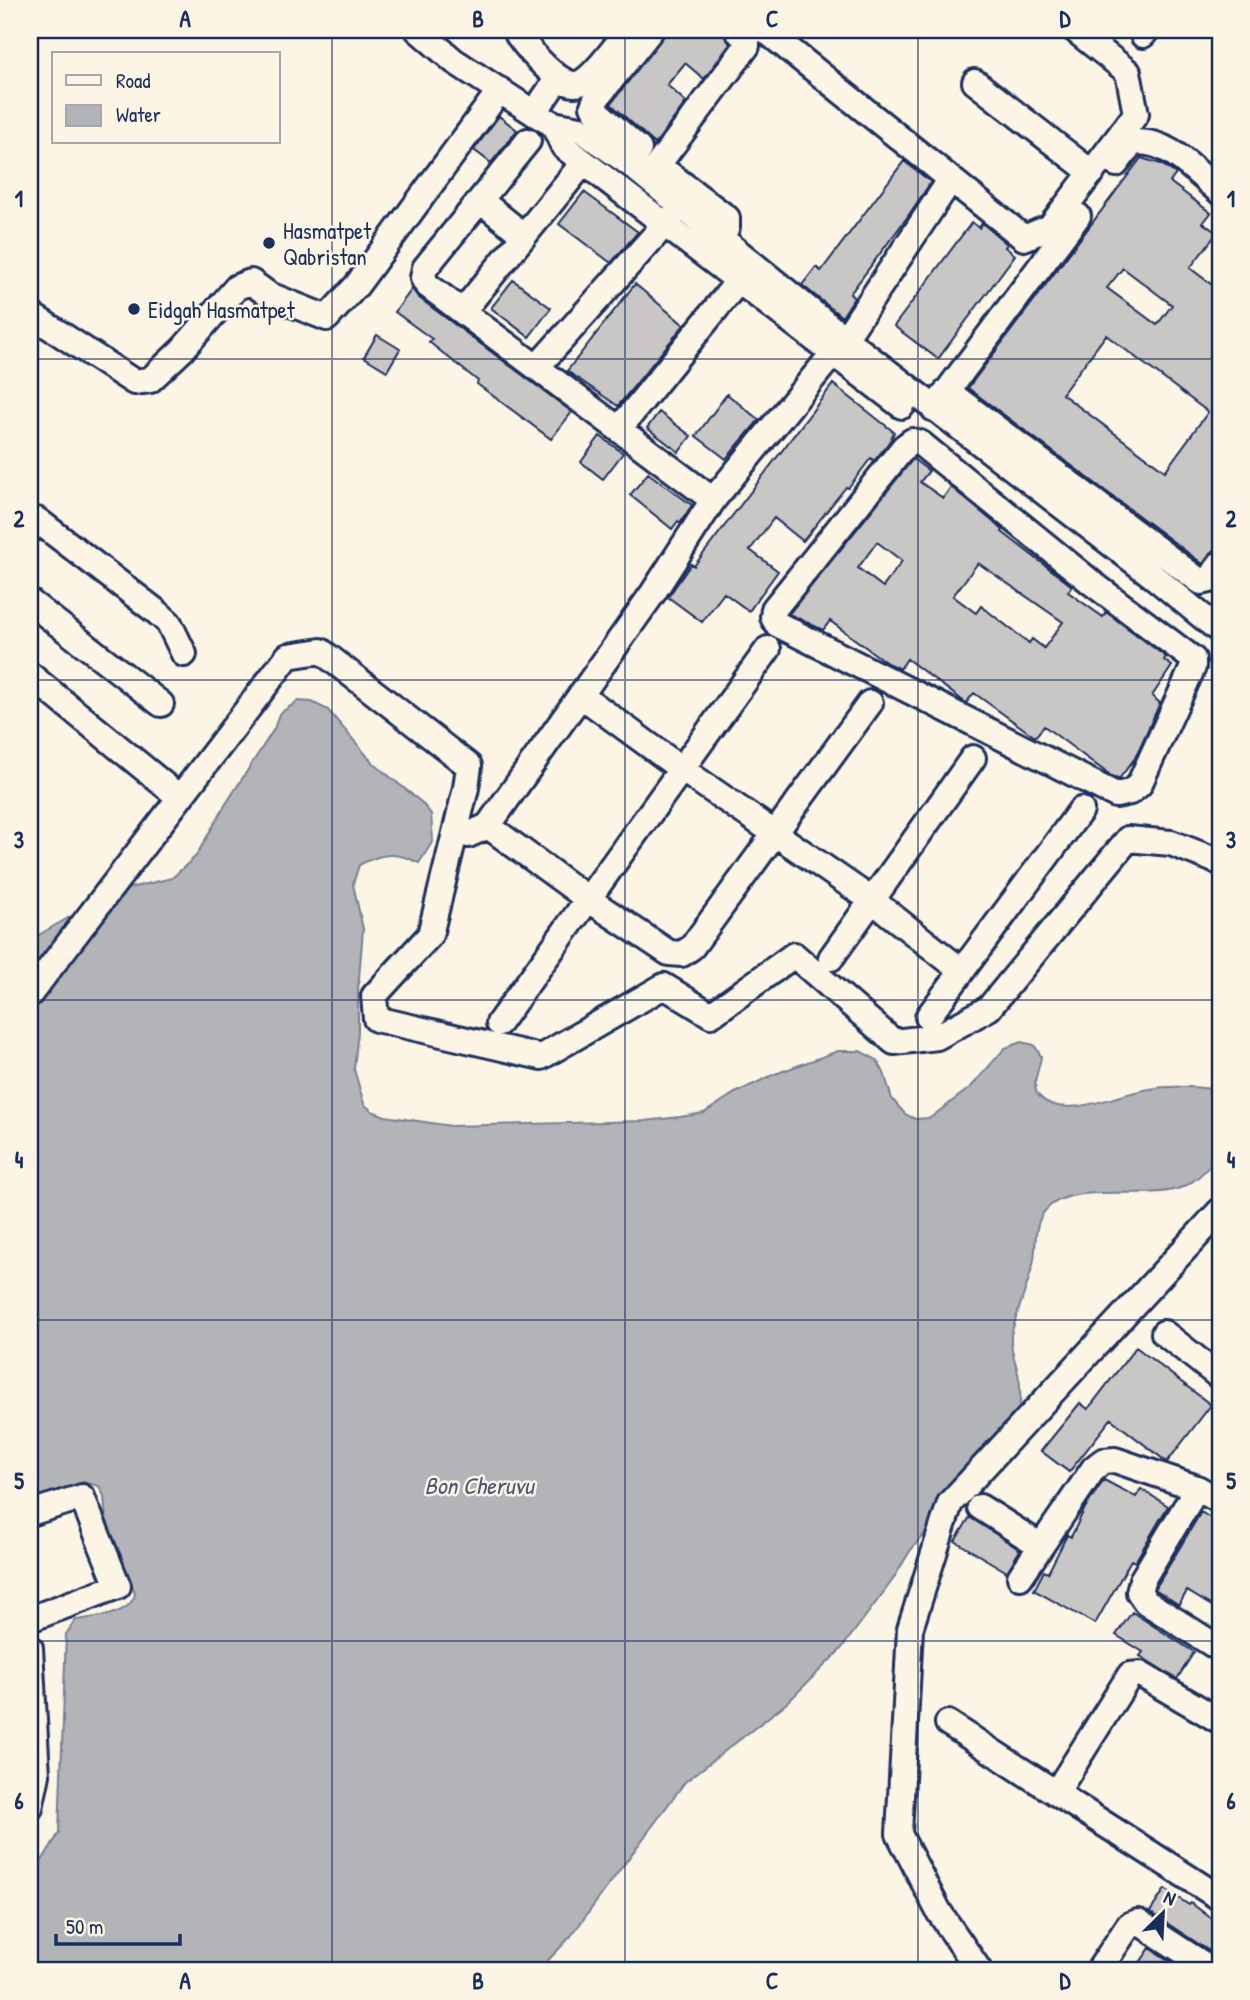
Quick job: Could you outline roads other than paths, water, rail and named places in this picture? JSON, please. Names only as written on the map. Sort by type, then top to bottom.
[{"type":"street","points":[[418,30],[454,61],[544,119],[580,129],[727,218],[727,227],[719,238]]},
{"type":"street","points":[[518,30],[523,43],[558,78],[569,84],[579,83],[588,77],[629,30]]},
{"type":"street","points":[[651,30],[593,106],[639,149],[673,215],[1220,649]]},
{"type":"street","points":[[649,172],[747,46],[747,40],[737,30]]},
{"type":"street","points":[[765,30],[1024,238],[1050,227],[1136,114],[1128,72],[1074,30]]},
{"type":"street","points":[[544,119],[558,78]]},
{"type":"street","points":[[975,82],[1092,173]]},
{"type":"street","points":[[30,314],[134,382],[150,380],[182,350],[237,287],[251,282],[269,295],[327,318],[357,285],[500,90]]},
{"type":"street","points":[[544,119],[564,147],[584,162],[673,215],[719,238],[746,273]]},
{"type":"street","points":[[941,400],[1132,142],[1146,140],[1161,145],[1220,192]]},
{"type":"street","points":[[527,141],[425,268],[423,278],[427,285],[713,500]]},
{"type":"street","points":[[463,312],[584,162]]},
{"type":"street","points":[[870,703],[776,835],[692,947],[682,954],[669,953],[478,830],[582,696],[713,500],[840,347],[951,179]]},
{"type":"street","points":[[481,201],[523,235]]},
{"type":"street","points":[[537,368],[673,215]]},
{"type":"street","points":[[619,429],[746,273]]},
{"type":"street","points":[[840,347],[941,400],[1192,576],[1210,580],[1220,564]]},
{"type":"street","points":[[941,400],[1125,574],[1193,659],[1194,663],[1139,786],[1130,792],[1116,795],[777,624],[773,617],[774,609],[904,447],[912,441],[920,443],[1093,583],[1125,574],[1174,581],[1192,576]]},
{"type":"street","points":[[32,522],[169,623],[184,654]]},
{"type":"street","points":[[1125,574],[1200,613],[1220,631]]},
{"type":"street","points":[[1192,576],[1193,594],[1200,613]]},
{"type":"street","points":[[30,602],[161,704]]},
{"type":"street","points":[[499,1023],[768,649]]},
{"type":"street","points":[[30,994],[288,656],[321,651],[469,766],[467,788],[430,935],[374,996],[376,1020],[541,1057],[664,986],[711,1015],[794,955],[894,1042],[937,1037],[989,1008],[1128,839],[1171,842],[1220,862]]},
{"type":"street","points":[[30,675],[179,797]]},
{"type":"street","points":[[582,696],[680,768],[873,901],[962,971]]},
{"type":"street","points":[[831,958],[973,758]]},
{"type":"street","points":[[928,1017],[1081,810]]},
{"type":"street","points":[[979,1970],[939,1912],[899,1834],[910,1629],[950,1503],[1220,1211]]},
{"type":"street","points":[[1164,1333],[1220,1377]]},
{"type":"street","points":[[1020,1577],[1094,1468],[1103,1461],[1115,1460],[1197,1488],[1220,1501]]},
{"type":"street","points":[[1197,1488],[1142,1580],[1139,1592],[1146,1602],[1218,1643]]},
{"type":"street","points":[[30,1513],[82,1497],[118,1586],[30,1619]]},
{"type":"street","points":[[980,1507],[1041,1546]]},
{"type":"street","points":[[30,1648],[37,1775],[30,1808]]},
{"type":"street","points":[[1056,1793],[1130,1675],[1140,1674],[1220,1721]]},
{"type":"street","points":[[948,1723],[1220,1898]]},
{"type":"street","points":[[1099,1970],[1129,1924],[1138,1922],[1213,1970]]},
{"type":"water","name":"Bon Cheruvu","points":[[298,701],[312,702],[328,710],[373,763],[421,802],[431,814],[433,841],[419,863],[396,855],[375,858],[359,865],[353,884],[363,929],[354,1069],[364,1104],[372,1111],[385,1116],[451,1126],[645,1121],[680,1117],[704,1113],[735,1093],[775,1074],[838,1051],[860,1051],[877,1060],[892,1099],[905,1114],[915,1119],[930,1118],[971,1087],[1005,1048],[1021,1042],[1034,1045],[1041,1056],[1035,1088],[1040,1097],[1050,1104],[1063,1107],[1093,1104],[1138,1091],[1167,1087],[1220,1090],[1220,1153],[1200,1176],[1185,1186],[1150,1193],[1088,1193],[1054,1203],[1042,1215],[1037,1228],[1034,1261],[1011,1335],[1020,1392],[1016,1423],[910,1551],[892,1581],[841,1649],[788,1702],[685,1782],[571,1936],[539,1970],[30,1970],[30,1880],[59,1833],[66,1634],[76,1620],[119,1611],[132,1601],[135,1594],[106,1520],[104,1496],[99,1486],[83,1482],[61,1491],[30,1498],[30,940],[113,892],[172,878],[196,856],[274,729],[279,714]]},
{"type":"place","name":"Hasmatpet Qabristan","points":[[269,243]]},
{"type":"place","name":"Eidgah Hasmatpet","points":[[134,309]]}]
